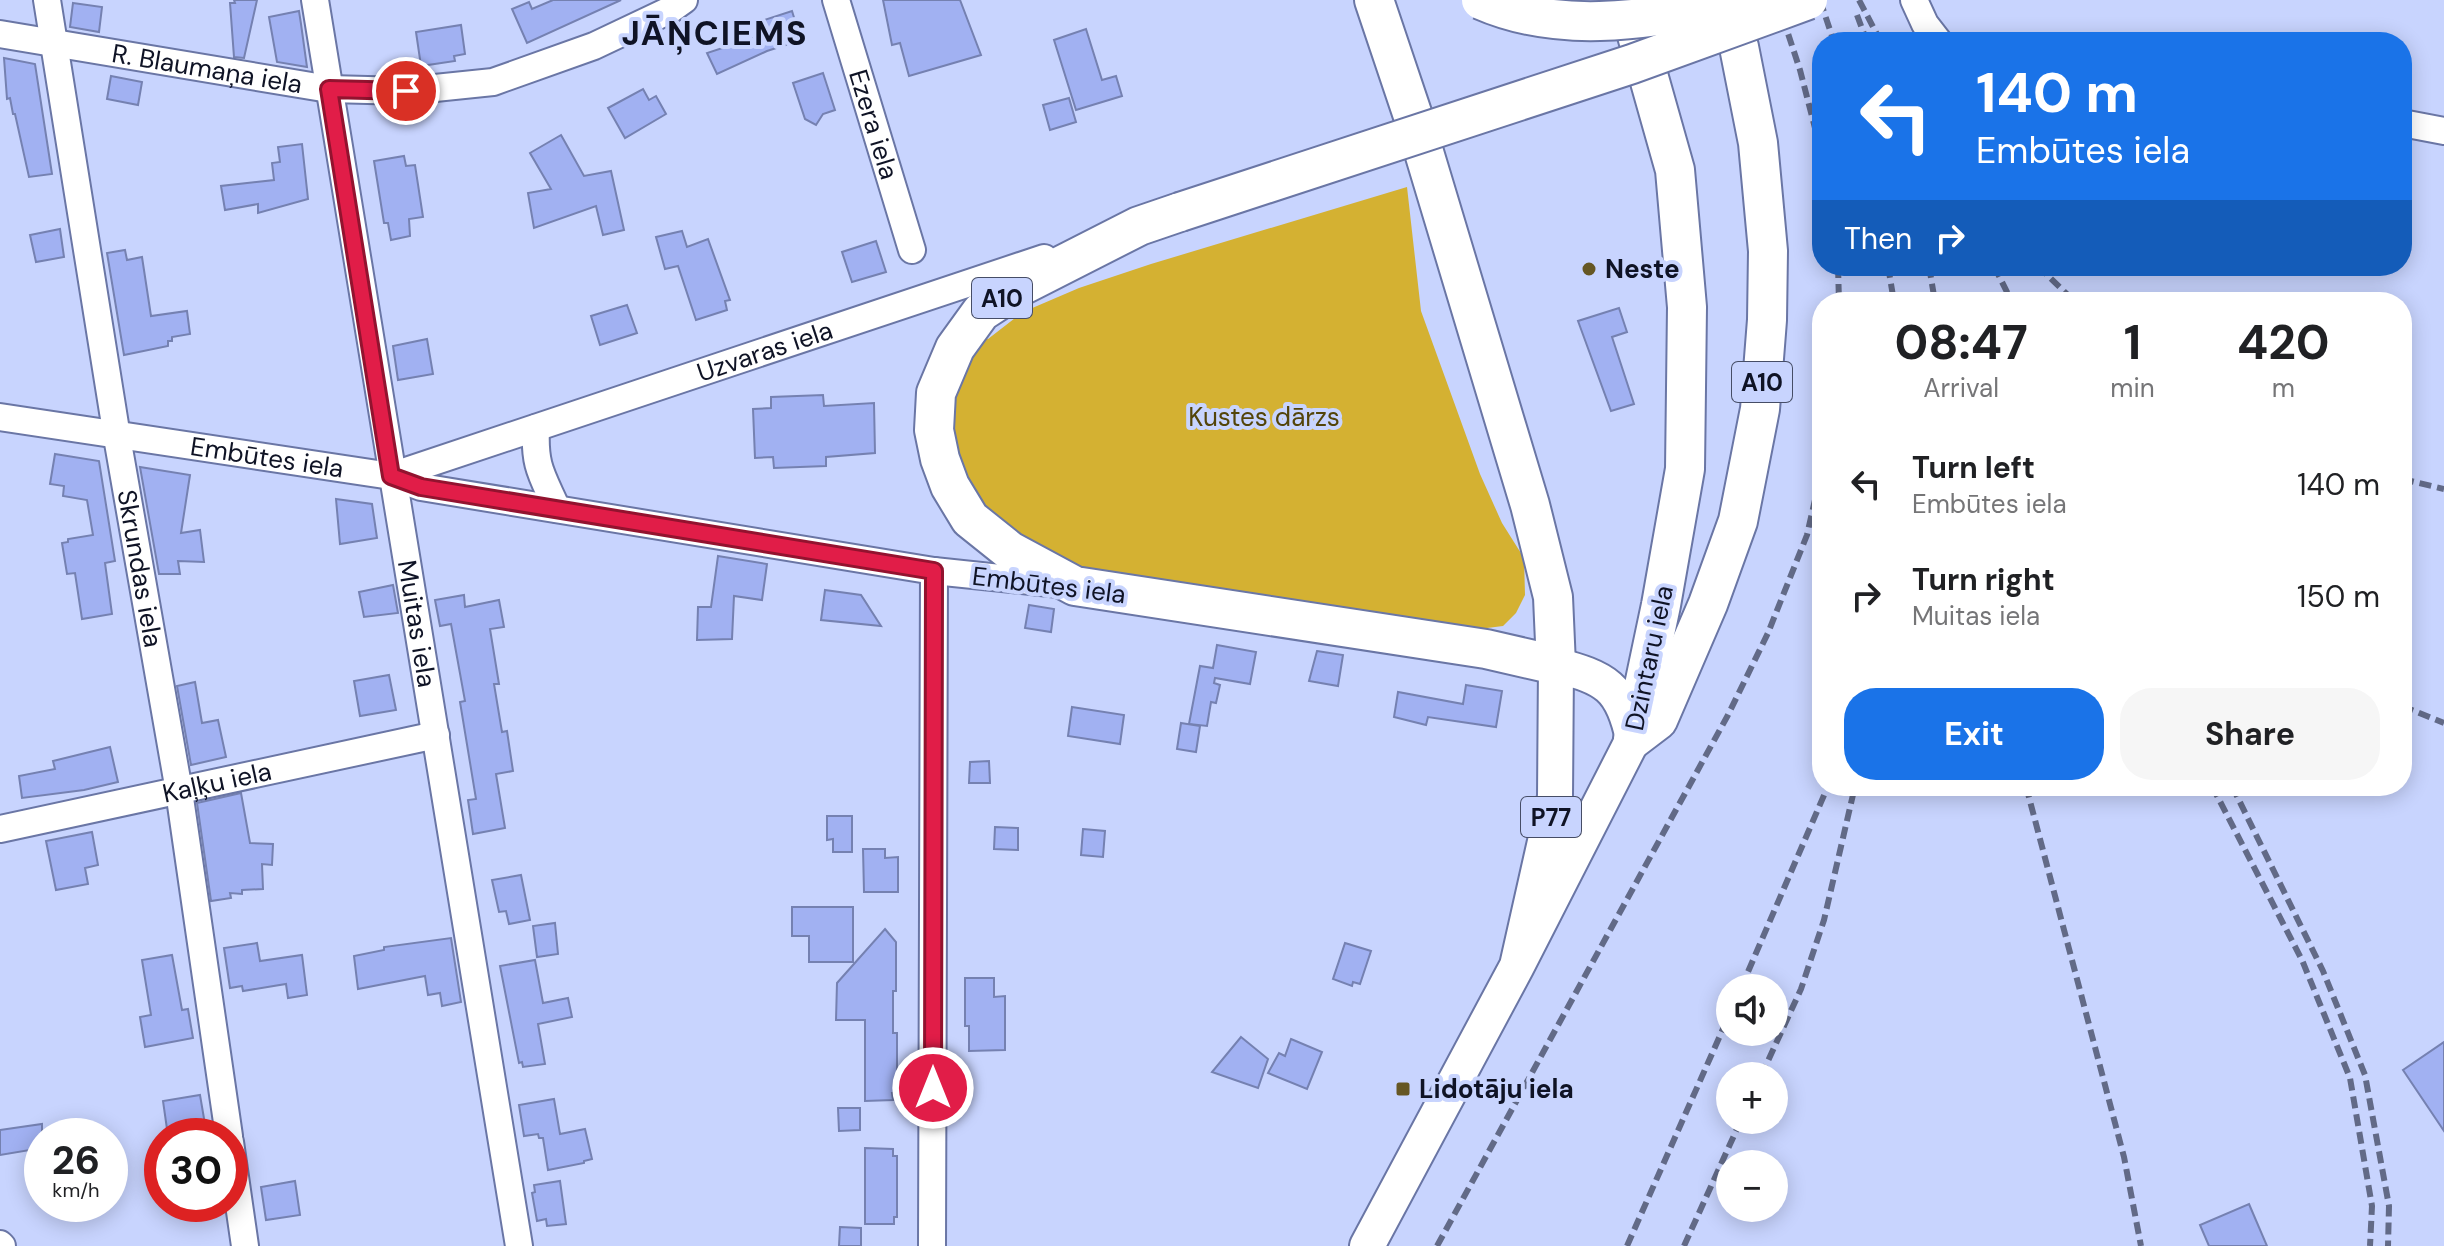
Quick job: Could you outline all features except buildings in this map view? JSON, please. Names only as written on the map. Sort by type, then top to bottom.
[{"type":"highway","points":[[1374,0],[1414,119],[1530,505],[1553,597],[1556,665]]},
{"type":"highway","points":[[1481,0],[1505,11],[1549,21],[1602,22],[1755,0]]},
{"type":"highway","name":"Dzintaru iela","points":[[1627,0],[1675,170],[1687,307],[1685,469],[1633,739]]},
{"type":"highway","name":"A10","points":[[1633,739],[1658,720],[1708,604],[1738,521],[1760,409],[1767,320],[1768,251],[1758,143],[1739,47],[1723,0]]},
{"type":"highway","name":"A10","points":[[1075,586],[1010,551],[970,519],[950,486],[940,459],[934,430],[936,393],[955,348],[981,312],[1021,286],[1139,226],[1632,64],[1808,0]]},
{"type":"highway","name":"Embūtes iela","points":[[1075,586],[1486,649],[1556,665]]},
{"type":"main road","name":"Embūtes iela","points":[[1556,665],[1593,675],[1613,691],[1628,713],[1633,739]]},
{"type":"main road","name":"P77","points":[[1517,966],[1555,797],[1556,665]]},
{"type":"main road","name":"Dzintaru iela","points":[[1367,1246],[1517,966],[1633,739]]},
{"type":"street","name":"Skrundas iela","points":[[47,0],[117,437],[179,791],[226,1118]]},
{"type":"street","name":"Muitas iela","points":[[315,0],[519,1246]]},
{"type":"street","name":"R. Blaumaņa iela","points":[[0,34],[329,89],[406,91],[493,82],[594,46],[670,10],[684,0]]},
{"type":"street","name":"Ezera iela","points":[[836,0],[912,250]]},
{"type":"street","points":[[1914,0],[1931,32]]},
{"type":"street","points":[[2412,125],[2444,131]]},
{"type":"street","name":"Uzvaras iela","points":[[391,476],[1139,226]]},
{"type":"street","name":"Embūtes iela","points":[[0,417],[391,476],[421,487],[934,571],[1075,586]]},
{"type":"street","points":[[536,428],[534,454],[540,476],[557,509]]},
{"type":"street","points":[[932,1246],[934,571]]},
{"type":"street","name":"Kaļķu iela","points":[[0,829],[436,735]]},
{"type":"street","points":[[242,1222],[245,1246]]},
{"type":"green space","name":"Kustes dārzs","points":[[1407,187],[1421,311],[1480,474],[1502,523],[1524,558],[1525,595],[1516,613],[1503,626],[1479,629],[1069,567],[993,525],[952,457],[951,392],[976,340],[988,339],[1023,312],[1079,288]]},
{"type":"railway","points":[[1777,0],[1812,116]]},
{"type":"railway","points":[[1820,0],[1831,32]]},
{"type":"railway","points":[[1859,0],[1876,32]]},
{"type":"railway","points":[[1857,15],[1863,32]]},
{"type":"railway","points":[[1838,276],[1839,292]]},
{"type":"railway","points":[[1890,276],[1892,292]]},
{"type":"railway","points":[[1931,276],[1933,292]]},
{"type":"railway","points":[[1999,276],[2007,292]]},
{"type":"railway","points":[[2048,276],[2065,292]]},
{"type":"railway","points":[[2412,481],[2444,489]]},
{"type":"railway","points":[[1437,1246],[1728,715],[1768,633],[1807,535],[1812,513]]},
{"type":"railway","points":[[2412,710],[2444,723]]},
{"type":"railway","points":[[1747,974],[1824,796]]},
{"type":"railway","points":[[1767,1062],[1801,989],[1824,920],[1853,796]]},
{"type":"railway","points":[[2029,796],[2124,1157],[2141,1246]]},
{"type":"railway","points":[[2217,796],[2302,960],[2350,1078],[2372,1206],[2370,1246]]},
{"type":"railway","points":[[2237,796],[2323,971],[2365,1075],[2389,1206],[2388,1246]]},
{"type":"railway","points":[[1627,1246],[1716,1045]]},
{"type":"railway","points":[[1684,1246],[1735,1134]]},
{"type":"place","name":"Neste","points":[[1589,269]]},
{"type":"place","name":"Lidotāju iela","points":[[1403,1089]]},
{"type":"district","name":"JĀŅCIEMS","points":[[715,33]]},
{"type":"route","points":[[406,91],[329,89],[391,476],[421,487],[934,571],[933,1088]]}]
